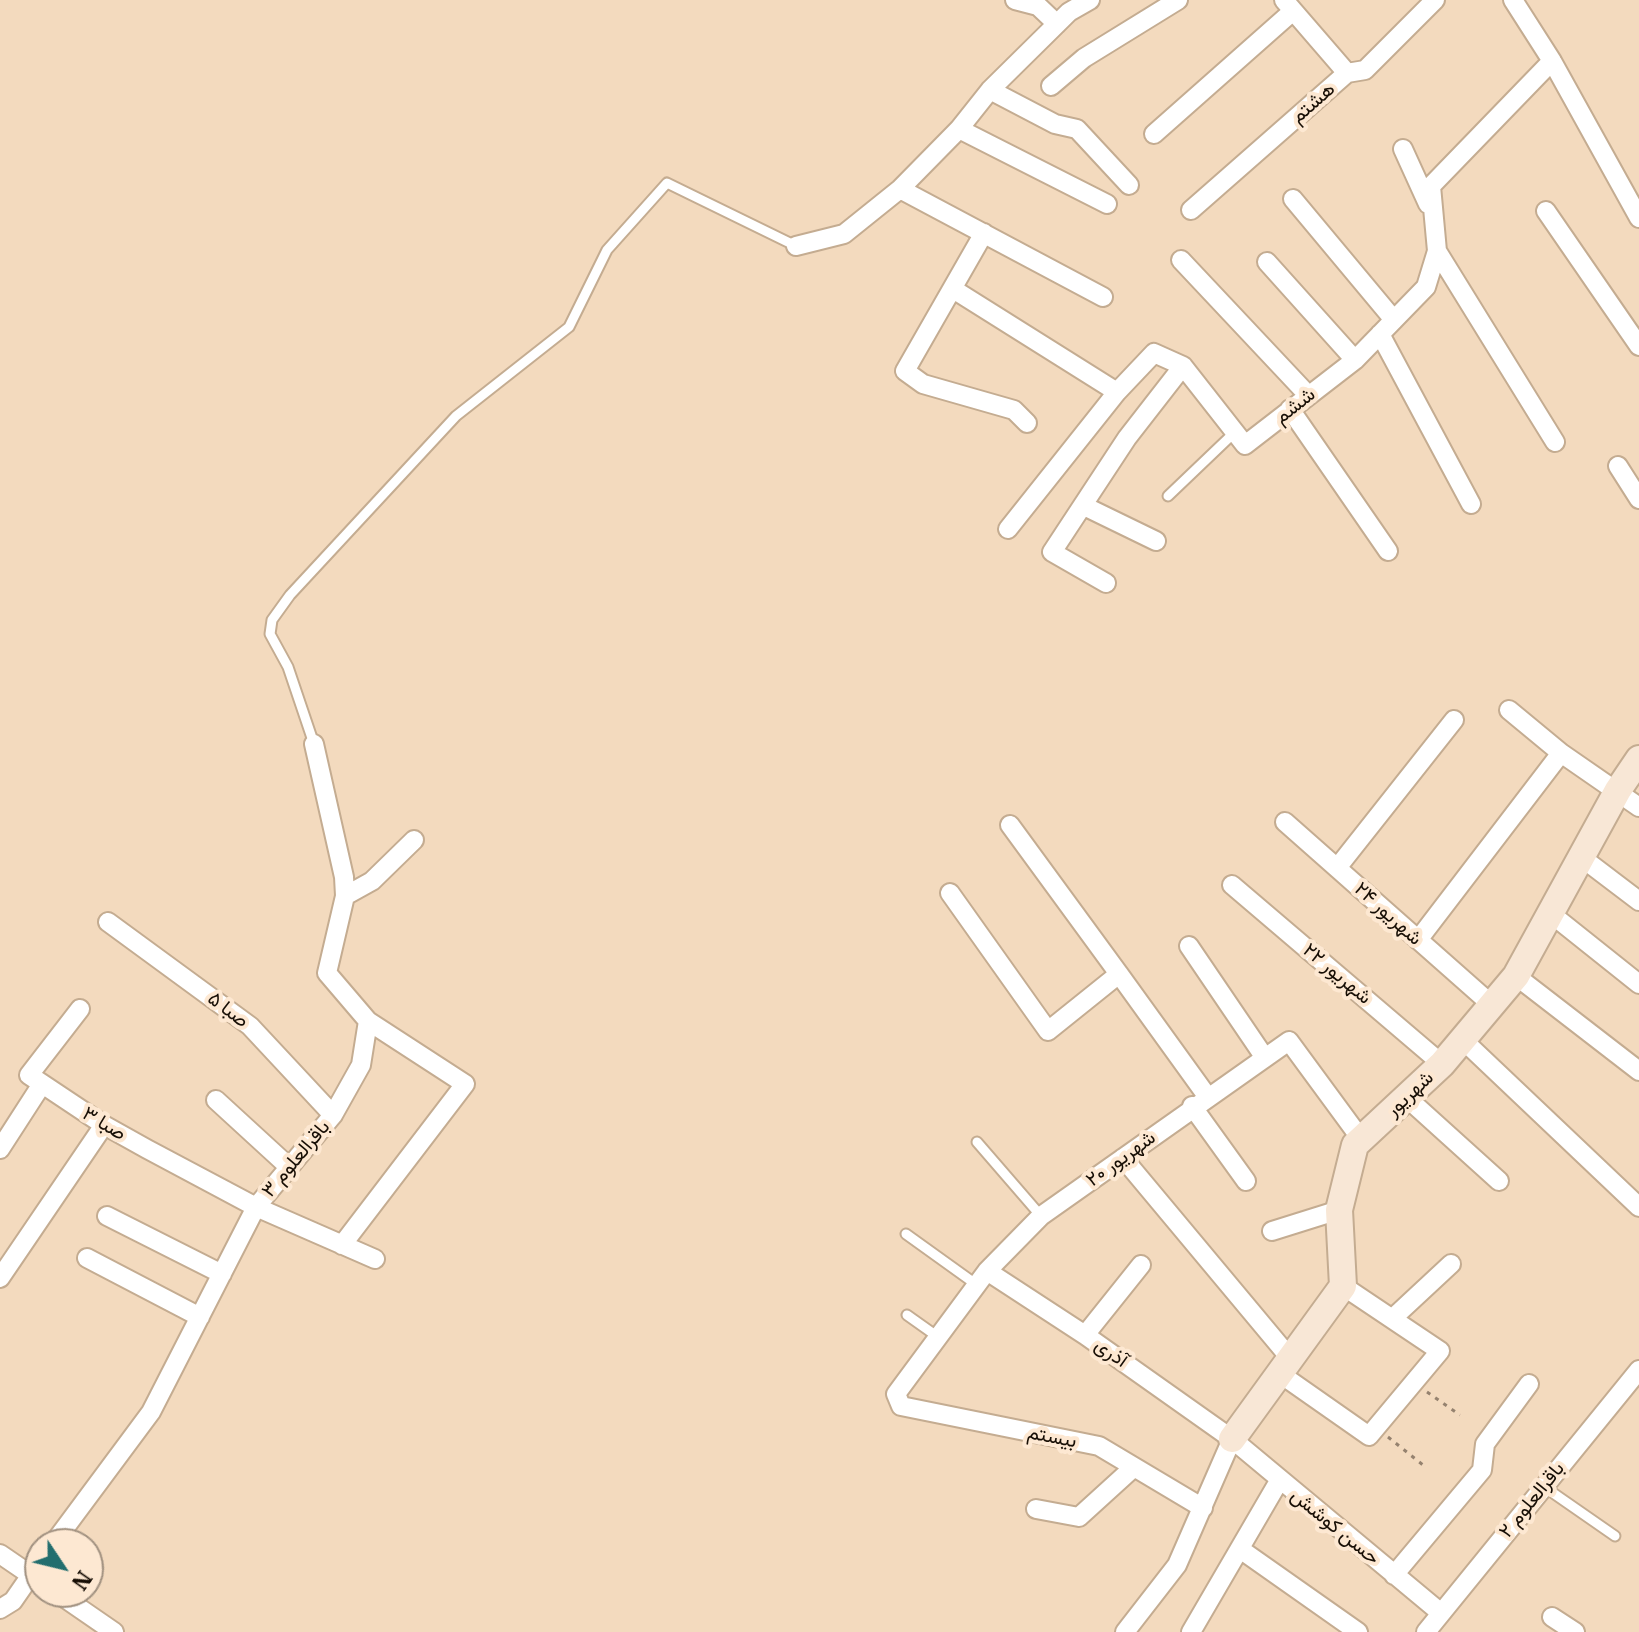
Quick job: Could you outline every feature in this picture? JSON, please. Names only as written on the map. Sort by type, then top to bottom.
[{"type":"street","points":[[1015,0],[1038,6],[1057,24]]},
{"type":"street","points":[[796,246],[844,234],[900,189],[959,129],[990,90],[1057,24],[1090,0]]},
{"type":"street","points":[[1051,86],[1084,58],[1178,0]]},
{"type":"street","name":"هشتم","points":[[1191,210],[1347,73],[1365,70],[1435,0]]},
{"type":"street","points":[[1513,0],[1552,61],[1639,218]]},
{"type":"street","points":[[1154,134],[1288,5],[1347,73]]},
{"type":"street","name":"ششم","points":[[1235,432],[1245,445],[1355,360],[1426,287],[1437,251],[1431,186],[1552,61]]},
{"type":"street","points":[[990,90],[1055,124],[1077,129],[1129,185]]},
{"type":"street","points":[[959,129],[1048,172],[1066,187],[1107,204]]},
{"type":"street","points":[[1403,149],[1434,216]]},
{"type":"street","points":[[900,189],[1103,297]]},
{"type":"street","points":[[1293,199],[1394,320]]},
{"type":"street","points":[[1546,211],[1639,346]]},
{"type":"street","points":[[984,233],[905,371],[923,384],[1014,410],[1027,423]]},
{"type":"street","points":[[1437,251],[1555,442]]},
{"type":"street","points":[[1181,260],[1308,395]]},
{"type":"street","points":[[1267,262],[1355,360]]},
{"type":"street","points":[[953,289],[1117,392]]},
{"type":"street","points":[[1380,334],[1471,504]]},
{"type":"street","points":[[1008,529],[1117,392],[1154,353],[1183,366],[1235,432]]},
{"type":"street","points":[[1106,583],[1052,552],[1127,438],[1183,366]]},
{"type":"street","points":[[1290,409],[1388,551]]},
{"type":"street","points":[[1618,466],[1639,499]]},
{"type":"street","points":[[1084,506],[1156,541]]},
{"type":"street","points":[[1509,710],[1561,753],[1639,807]]},
{"type":"street","points":[[1337,868],[1454,720]]},
{"type":"street","points":[[314,744],[344,877],[345,896],[327,973],[368,1021],[465,1084],[342,1245]]},
{"type":"street","points":[[1418,940],[1561,753]]},
{"type":"street","name":"شهریور","points":[[1343,1286],[1339,1210],[1355,1145],[1442,1064],[1516,976],[1618,790],[1639,759]]},
{"type":"street","name":"شهریور ۲۴","points":[[1285,822],[1492,1005]]},
{"type":"street","points":[[1010,825],[1119,974],[1246,1181]]},
{"type":"street","points":[[345,896],[372,881],[414,840]]},
{"type":"street","points":[[1581,857],[1639,901]]},
{"type":"street","name":"شهریور ۲۲","points":[[1232,885],[1442,1064]]},
{"type":"street","points":[[950,893],[1048,1031],[1119,974]]},
{"type":"street","points":[[1550,913],[1639,984]]},
{"type":"street","name":"صبا ۵","points":[[108,922],[250,1026],[333,1115]]},
{"type":"street","points":[[1189,946],[1263,1055]]},
{"type":"street","points":[[1516,976],[1639,1071]]},
{"type":"street","points":[[0,1149],[42,1084],[29,1075],[80,1009]]},
{"type":"street","name":"باقرالعلوم ۳","points":[[65,1528],[151,1412],[256,1207],[333,1115],[361,1065],[368,1021]]},
{"type":"street","points":[[1463,1040],[1639,1207]]},
{"type":"street","name":"شهریور ۲۰","points":[[896,1394],[982,1278],[1041,1216],[1263,1055],[1289,1041],[1361,1139]]},
{"type":"street","name":"صبا ۳","points":[[42,1084],[104,1125],[256,1207],[375,1259]]},
{"type":"street","points":[[1406,1097],[1499,1181]]},
{"type":"street","points":[[216,1100],[288,1166]]},
{"type":"street","points":[[0,1278],[104,1125]]},
{"type":"street","points":[[1123,1158],[1284,1366],[1372,1432],[1440,1351],[1394,1317],[1343,1286],[1284,1366],[1232,1439],[1177,1565],[1125,1632]]},
{"type":"street","points":[[1272,1231],[1339,1210]]},
{"type":"street","points":[[107,1216],[222,1274]]},
{"type":"street","points":[[87,1258],[200,1317]]},
{"type":"street","points":[[1394,1317],[1451,1264]]},
{"type":"street","points":[[1085,1335],[1141,1265]]},
{"type":"street","name":"آذری","points":[[982,1278],[1085,1335],[1232,1439]]},
{"type":"street","name":"باقرالعلوم ۲","points":[[1426,1632],[1639,1370]]},
{"type":"street","points":[[1394,1575],[1482,1470],[1485,1444],[1529,1384]]},
{"type":"street","name":"بیستم","points":[[896,1394],[901,1406],[1099,1446],[1203,1508]]},
{"type":"street","name":"حسن کوشش","points":[[1232,1439],[1441,1613]]},
{"type":"street","points":[[1036,1509],[1079,1517],[1134,1467]]},
{"type":"street","points":[[1191,1632],[1279,1481]]},
{"type":"street","points":[[1240,1549],[1358,1632]]},
{"type":"street","points":[[0,1554],[24,1566]]},
{"type":"street","points":[[0,1609],[13,1601],[24,1588]]},
{"type":"street","points":[[79,1608],[114,1632]]},
{"type":"street","points":[[1552,1617],[1575,1632]]},
{"type":"lane","points":[[314,744],[288,667],[270,634],[272,620],[290,595],[456,416],[569,327],[607,250],[667,183],[796,246]]},
{"type":"lane","points":[[1168,496],[1235,432]]},
{"type":"lane","points":[[977,1142],[1041,1216]]},
{"type":"lane","points":[[906,1234],[982,1278]]},
{"type":"lane","points":[[907,1315],[938,1337]]},
{"type":"lane","points":[[1543,1486],[1615,1536]]},
{"type":"path","points":[[1414,1382],[1460,1415]]},
{"type":"path","points":[[1372,1432],[1423,1465]]}]
